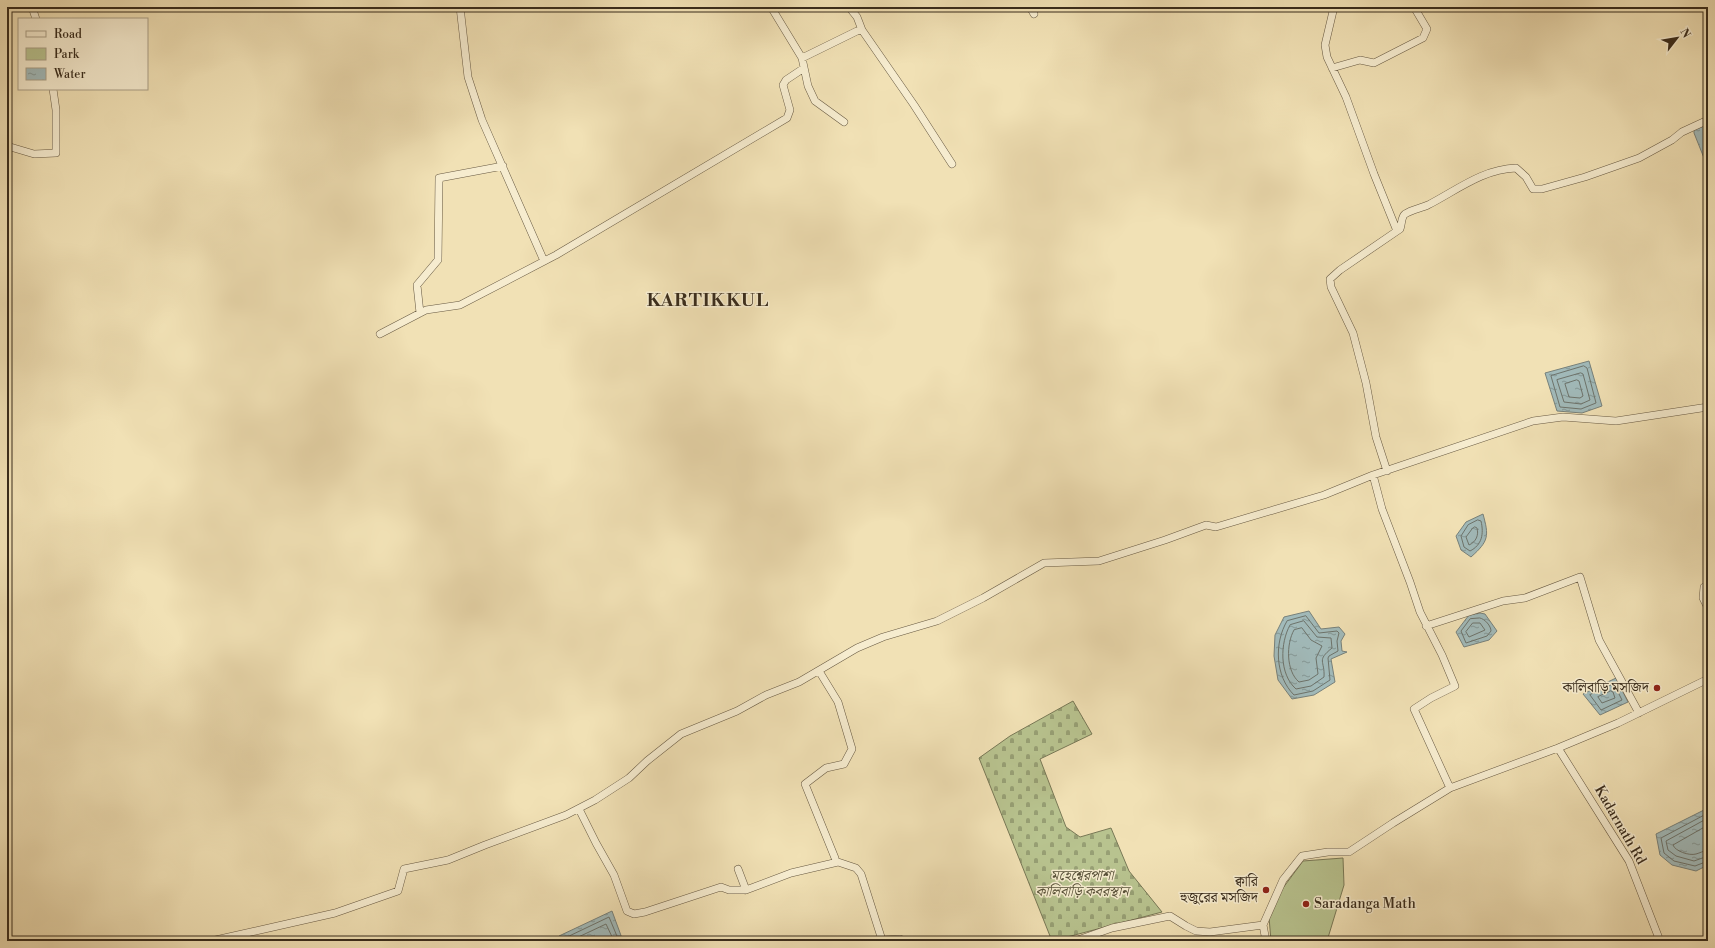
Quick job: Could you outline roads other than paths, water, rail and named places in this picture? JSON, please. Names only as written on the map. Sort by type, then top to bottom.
[{"type":"street","points":[[32,7],[36,18]]},
{"type":"street","points":[[460,7],[468,77],[482,120],[544,261]]},
{"type":"street","points":[[771,7],[802,58],[808,86],[815,102],[844,122]]},
{"type":"street","points":[[849,7],[857,17],[862,30],[914,105],[952,164]]},
{"type":"street","points":[[1030,7],[1034,14]]},
{"type":"street","points":[[1334,7],[1326,45],[1327,57],[1346,97],[1374,174],[1397,231]]},
{"type":"street","points":[[1332,68],[1360,60],[1374,63],[1423,38],[1427,30],[1414,7]]},
{"type":"street","points":[[802,58],[857,31],[862,30]]},
{"type":"street","points":[[380,334],[426,310],[460,305],[544,261],[787,118],[790,110],[783,85],[786,80],[804,68]]},
{"type":"street","points":[[7,146],[34,154],[56,153],[56,110],[53,90]]},
{"type":"street","points":[[1387,471],[1376,437],[1366,383],[1353,333],[1331,287],[1330,279],[1340,270],[1400,229],[1403,216],[1407,213],[1426,206],[1480,176],[1502,169],[1516,168],[1526,177],[1533,189],[1542,188],[1585,177],[1639,158],[1672,140],[1682,132],[1708,120]]},
{"type":"street","points":[[420,313],[417,285],[438,260],[439,178],[503,166]]},
{"type":"street","points":[[211,941],[335,913],[398,890],[404,869],[448,860],[566,816],[629,778],[647,761],[681,734],[737,711],[766,695],[799,682],[857,648],[883,637],[937,621],[984,598],[1044,563],[1099,561],[1206,525],[1216,527],[1324,495],[1373,475],[1533,421],[1563,417],[1616,421],[1708,407]]},
{"type":"street","points":[[1373,475],[1382,510],[1420,612],[1455,686],[1414,709],[1450,788]]},
{"type":"street","points":[[1426,626],[1503,601],[1524,598],[1580,577],[1599,640],[1639,713]]},
{"type":"street","points":[[1708,585],[1704,587],[1703,598],[1708,608]]},
{"type":"street","points":[[819,671],[838,702],[852,749],[844,764],[826,768],[806,784],[835,858]]},
{"type":"street","points":[[1266,941],[1263,924],[1284,880],[1302,856],[1328,852],[1349,852],[1393,822],[1450,788],[1558,748],[1639,713],[1708,679]]},
{"type":"street","name":"Kadarnath Rd","points":[[1558,748],[1628,861],[1660,941]]},
{"type":"street","points":[[579,809],[614,874],[627,911],[634,914],[645,912],[721,887],[729,890],[746,890],[791,874],[838,862],[856,868],[861,874],[882,940],[900,939],[900,941]]},
{"type":"street","points":[[738,869],[746,890]]},
{"type":"street","points":[[1075,941],[1112,928],[1170,916],[1196,931],[1210,932],[1263,924]]},
{"type":"street","points":[[246,933],[248,941]]},
{"type":"water","points":[[1708,124],[1708,159],[1706,159],[1704,158],[1694,130]]},
{"type":"water","points":[[1589,361],[1602,406],[1582,413],[1557,411],[1545,373]]},
{"type":"water","points":[[1483,514],[1487,533],[1486,538],[1481,547],[1471,557],[1461,550],[1456,536],[1466,522]]},
{"type":"water","points":[[1309,611],[1321,629],[1339,627],[1345,634],[1341,641],[1342,651],[1347,652],[1331,659],[1335,682],[1314,695],[1292,699],[1278,680],[1274,656],[1275,635],[1284,617]]},
{"type":"water","points":[[1480,613],[1485,614],[1497,631],[1489,640],[1464,647],[1456,632],[1469,615]]},
{"type":"water","points":[[1616,678],[1628,702],[1600,715],[1583,694]]},
{"type":"water","points":[[1708,808],[1708,865],[1696,871],[1672,865],[1660,855],[1656,834]]},
{"type":"water","points":[[612,911],[623,941],[560,941],[559,936]]},
{"type":"place","name":"কালিবাড়ি মসজিদ","points":[[1657,688]]},
{"type":"place","name":"ক্বারি হুজুরের মসজিদ","points":[[1266,890]]},
{"type":"place","name":"Saradanga Math","points":[[1306,904]]},
{"type":"district","name":"KARTIKKUL","points":[[708,300]]},
{"type":"park label","name":"মহেশ্বেরপাশা কালিবাড়ি কবরস্থান","points":[[1082,884]]}]
